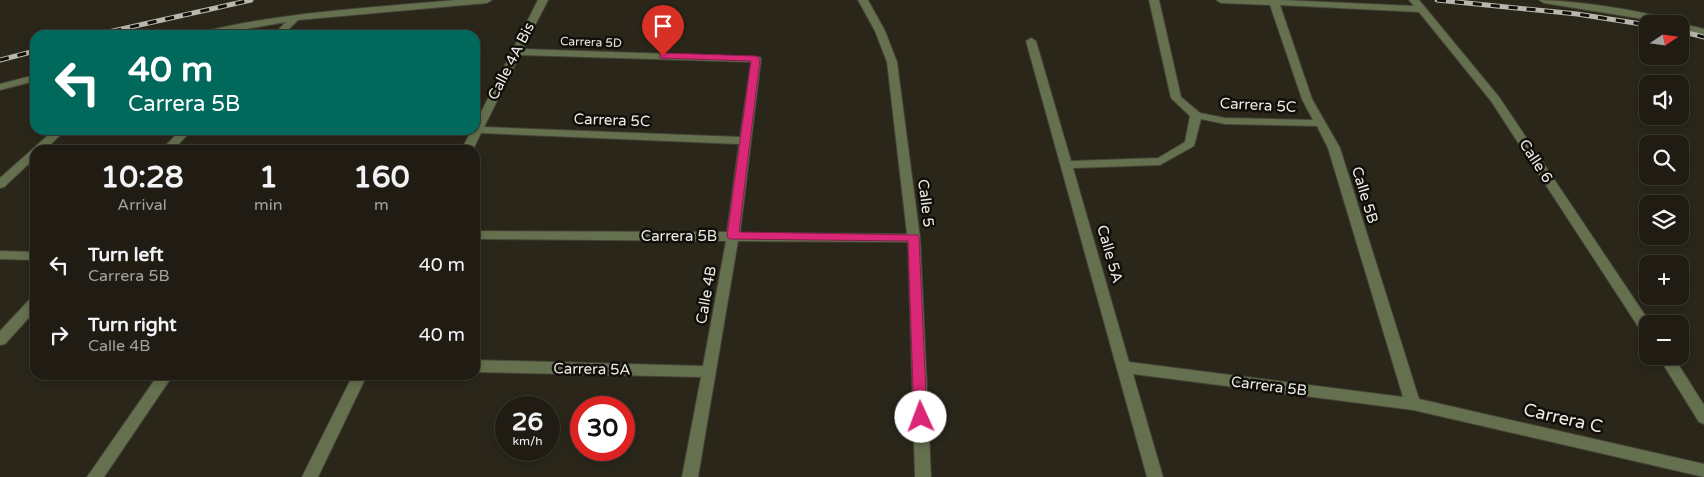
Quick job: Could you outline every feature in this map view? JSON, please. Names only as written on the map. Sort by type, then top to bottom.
[{"type":"street","points":[[221,30],[295,18],[487,0]]},
{"type":"street","name":"Calle 4A Bis","points":[[480,124],[543,0]]},
{"type":"street","name":"Calle 5","points":[[863,0],[880,31],[892,62],[914,238],[923,477]]},
{"type":"street","points":[[1067,165],[1160,162],[1190,144],[1196,114],[1176,98],[1154,0]]},
{"type":"street","points":[[1221,0],[1422,9]]},
{"type":"street","name":"Calle 6","points":[[1414,0],[1495,99],[1639,316]]},
{"type":"street","points":[[1544,0],[1639,16]]},
{"type":"street","name":"Calle 5B","points":[[1274,2],[1307,99],[1334,148],[1413,404]]},
{"type":"street","points":[[283,30],[295,18]]},
{"type":"street","points":[[1689,28],[1704,32]]},
{"type":"street","name":"Calle 5A","points":[[1031,42],[1155,477]]},
{"type":"street","name":"Carrera 5D","points":[[515,52],[756,59]]},
{"type":"street","name":"Calle 4B","points":[[690,477],[733,236],[756,59]]},
{"type":"street","points":[[0,87],[30,79]]},
{"type":"street","name":"Carrera 5C","points":[[1196,114],[1225,121],[1320,123]]},
{"type":"street","name":"Carrera 5C","points":[[480,130],[745,140]]},
{"type":"street","points":[[43,145],[54,135]]},
{"type":"street","points":[[172,145],[181,135]]},
{"type":"street","points":[[0,184],[30,156]]},
{"type":"street","name":"Carrera 5B","points":[[480,235],[914,238]]},
{"type":"street","points":[[0,255],[30,256]]},
{"type":"street","points":[[0,340],[30,307]]},
{"type":"street","points":[[1671,365],[1704,418]]},
{"type":"street","name":"Carrera 5A","points":[[480,366],[708,372]]},
{"type":"street","name":"Carrera 5B","points":[[1125,367],[1413,404]]},
{"type":"street","points":[[95,477],[163,380]]},
{"type":"street","points":[[310,477],[358,380]]},
{"type":"street","points":[[1689,392],[1704,395]]},
{"type":"street","name":"Carrera C","points":[[1413,404],[1704,471]]},
{"type":"railway","points":[[117,30],[251,0]]},
{"type":"railway","points":[[1437,0],[1577,14],[1639,24]]},
{"type":"railway","points":[[1689,33],[1704,37]]},
{"type":"railway","points":[[0,60],[30,52]]},
{"type":"route","points":[[663,56],[756,59],[733,236],[914,238],[921,417]]}]
